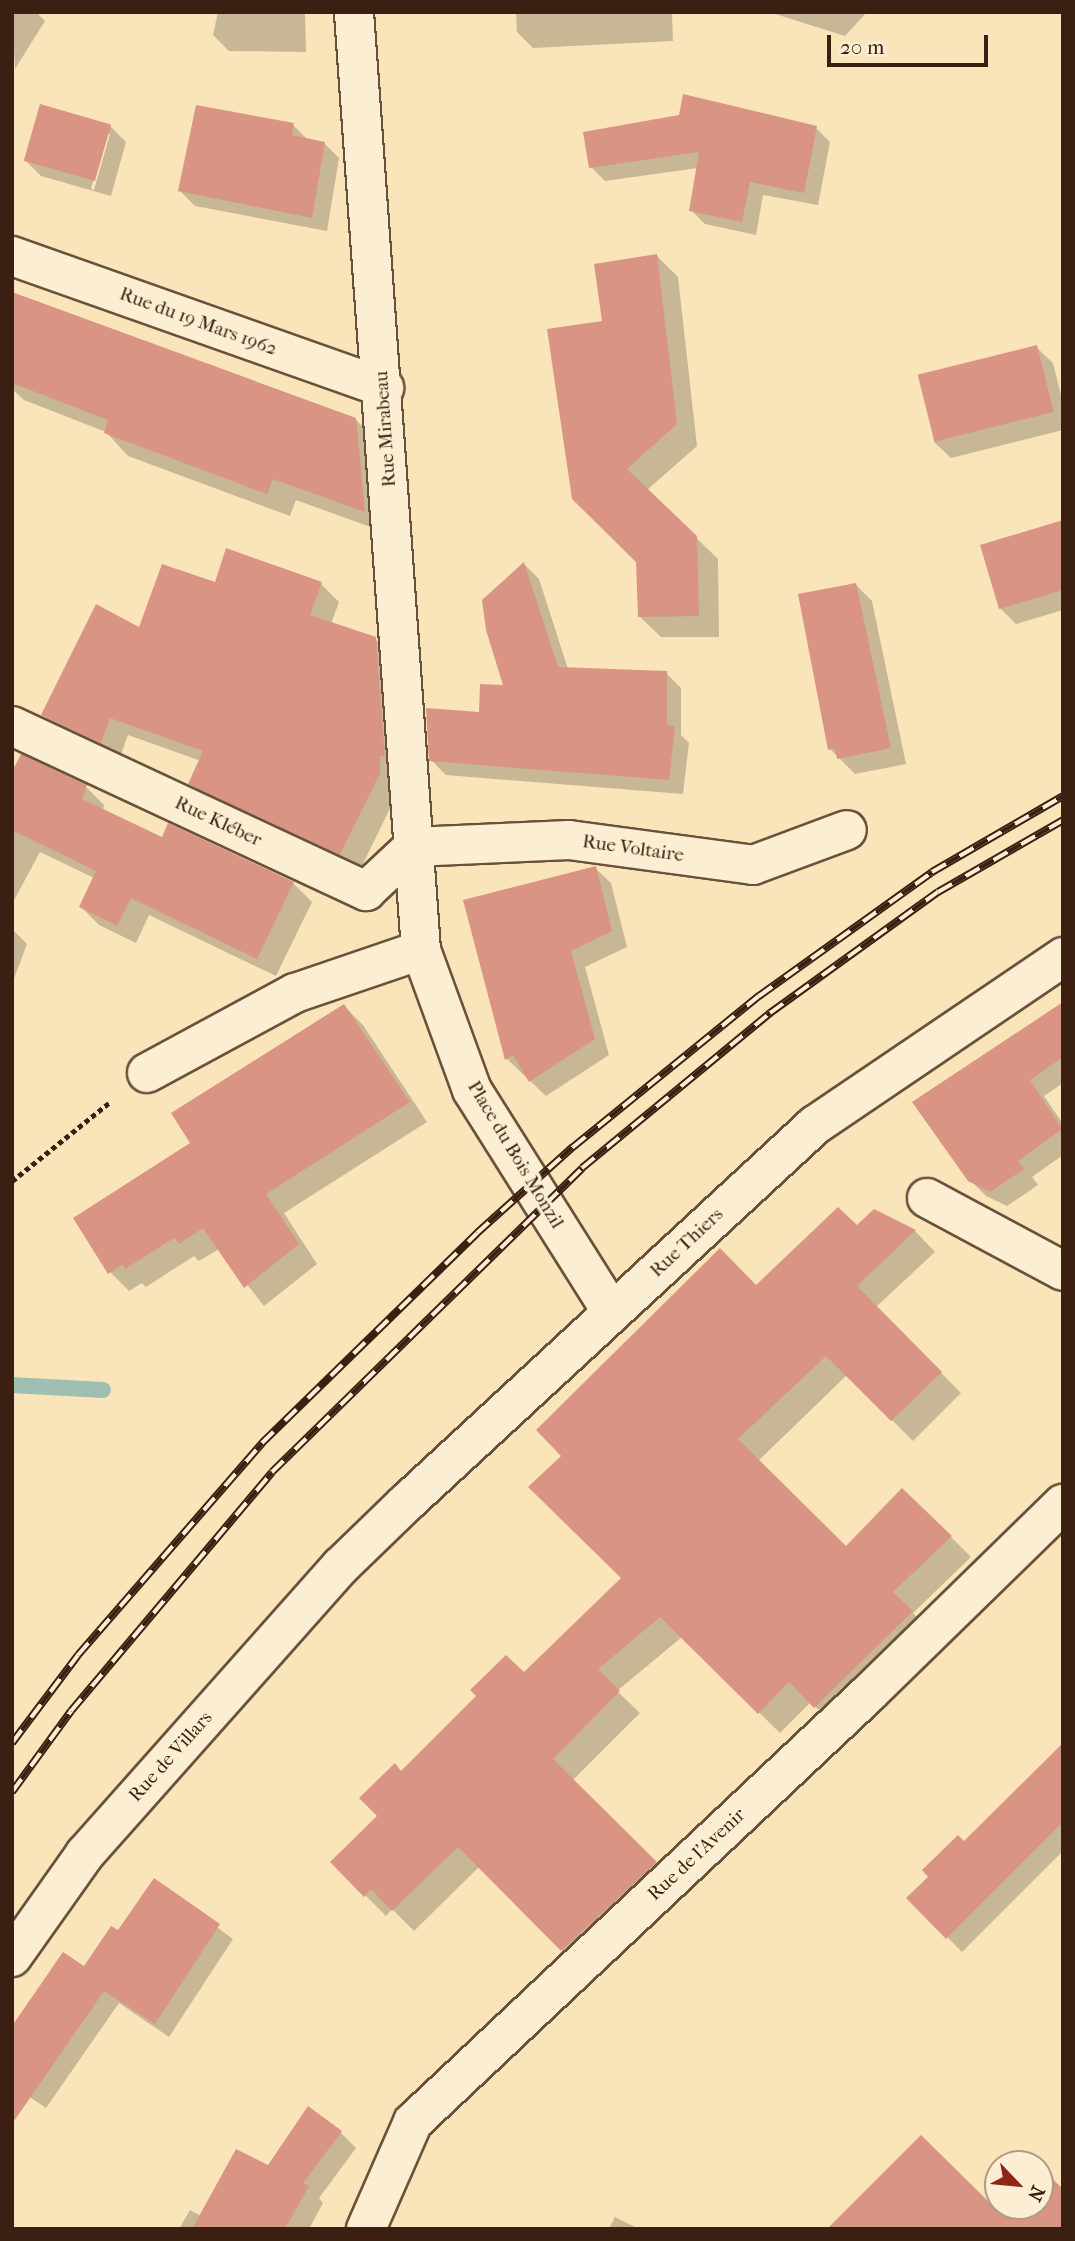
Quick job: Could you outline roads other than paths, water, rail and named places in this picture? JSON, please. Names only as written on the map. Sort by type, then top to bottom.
[{"type":"street","name":"Rue Mirabeau","points":[[354,12],[384,388],[413,847]]},
{"type":"street","name":"Rue du 19 Mars 1962","points":[[12,256],[384,388]]},
{"type":"street","name":"Rue Kléber","points":[[12,726],[366,891],[413,847]]},
{"type":"street","name":"Rue Voltaire","points":[[413,847],[569,840],[753,865],[847,830]]},
{"type":"street","name":"Place du Bois Monzil","points":[[413,847],[421,950],[472,1090],[612,1312]]},
{"type":"street","points":[[147,1073],[295,993],[421,950]]},
{"type":"street","name":"Rue Thiers","points":[[341,1566],[815,1125],[1063,957]]},
{"type":"street","points":[[927,1199],[1063,1272]]},
{"type":"street","name":"Rue de l'Avenir","points":[[366,2229],[413,2122],[859,1702],[1063,1504]]},
{"type":"street","name":"Rue de Villars","points":[[12,1957],[85,1854],[341,1566]]},
{"type":"waterway","points":[[12,1385],[103,1390]]},
{"type":"railway","points":[[12,1743],[78,1655],[262,1443],[477,1233],[573,1147],[759,996],[932,872],[1063,796]]},
{"type":"railway","points":[[12,1792],[71,1711],[272,1472],[582,1168],[770,1013],[938,892],[1063,820]]}]
